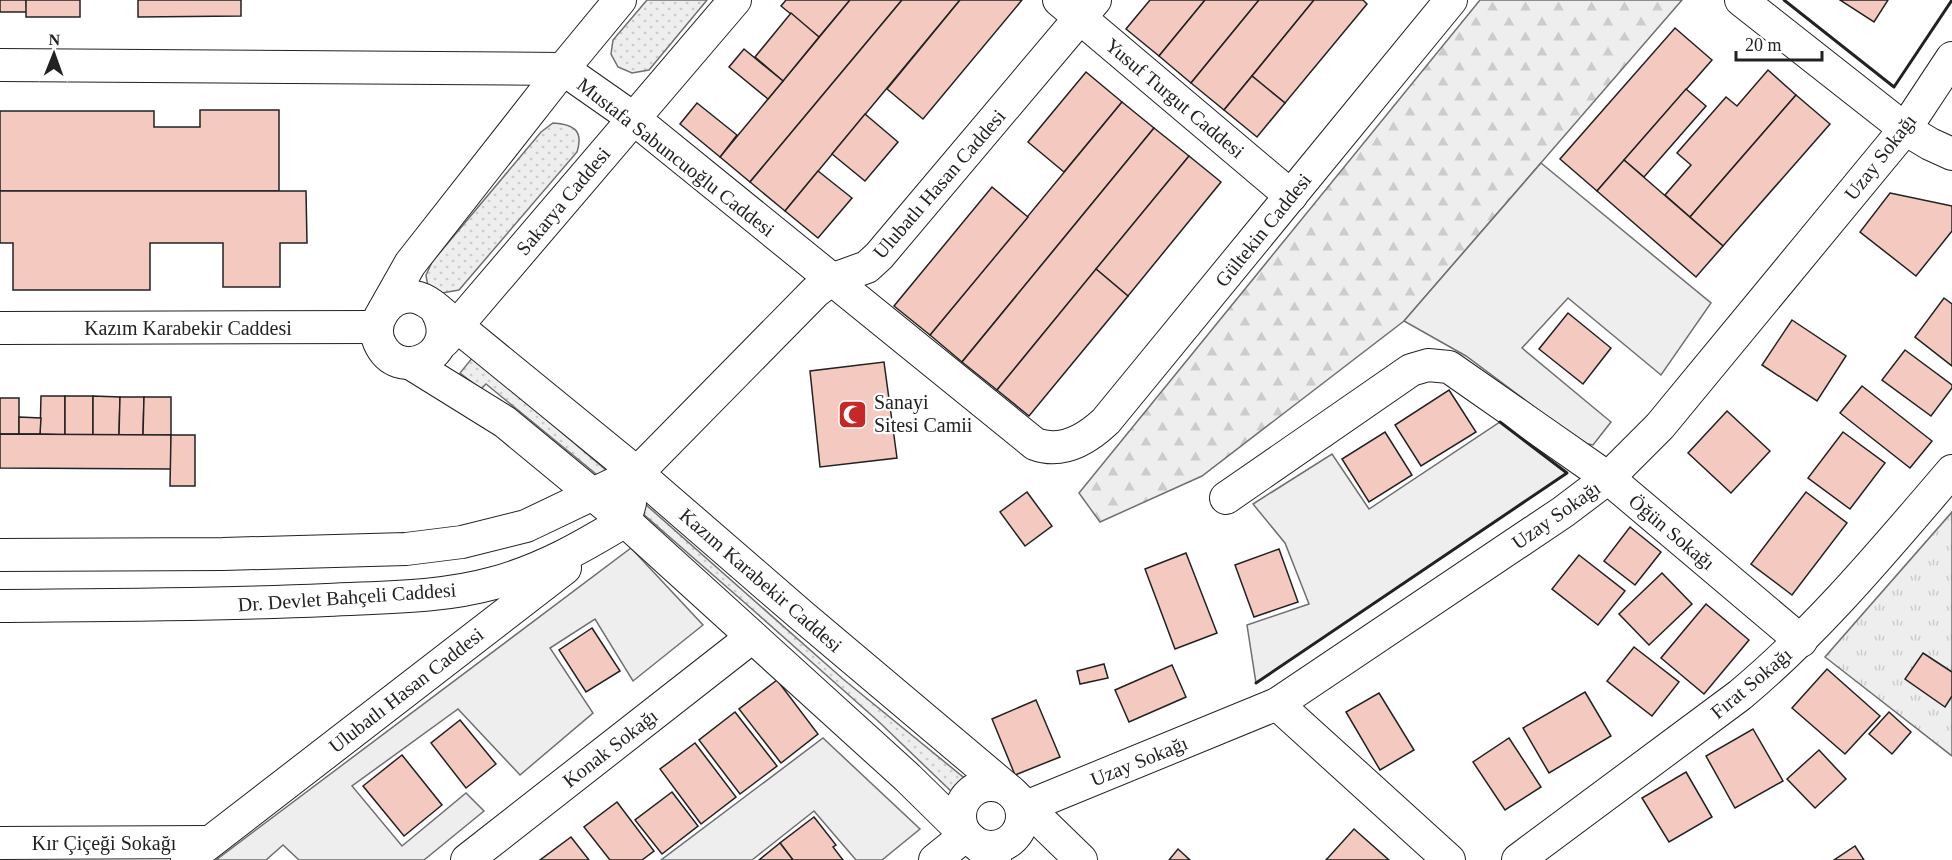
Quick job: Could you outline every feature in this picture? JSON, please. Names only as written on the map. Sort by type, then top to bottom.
[{"type":"street","points":[[443,328],[430,357],[421,362],[399,362],[382,348],[378,338],[381,318],[410,264],[562,69],[620,0]]},
{"type":"street","name":"Sakarya Caddesi","points":[[443,328],[633,118],[735,0]]},
{"type":"street","name":"Gültekin Caddesi","points":[[1064,446],[1094,433],[1106,421],[1452,0]]},
{"type":"street","points":[[1741,0],[1905,129],[1952,154]]},
{"type":"street","name":"Yusuf Turgut Caddesi","points":[[1078,6],[1291,196]]},
{"type":"street","name":"Ulubatlı Hasan Caddesi","points":[[637,473],[815,292],[831,280],[867,267],[879,256],[1078,6]]},
{"type":"street","name":"Uzay Sokağı","points":[[1019,800],[1277,704],[1563,512],[1608,478],[1660,426],[1905,129],[1952,58]]},
{"type":"street","name":"Mustafa Sabuncuoğlu Caddesi","points":[[0,65],[562,69],[633,118],[1035,444],[1046,448],[1064,446]]},
{"type":"street","name":"Kazım Karabekir Caddesi","points":[[0,328],[381,318],[390,304],[405,297],[416,297],[426,301],[443,328],[637,473],[1019,800],[1081,860]]},
{"type":"street","points":[[410,363],[505,422],[591,495],[626,521],[995,860]]},
{"type":"street","name":"Öğün Sokağı","points":[[1226,498],[1411,370],[1428,365],[1449,367],[1608,478],[1801,641]]},
{"type":"street","name":"Fırat Sokağı","points":[[1518,860],[1740,695],[1801,641],[1952,472]]},
{"type":"street","points":[[0,555],[223,554],[406,549],[462,542],[526,526],[637,473]]},
{"type":"street","points":[[626,521],[637,473]]},
{"type":"street","name":"Ulubatlı Hasan Caddesi","points":[[197,851],[626,521]]},
{"type":"street","name":"Dr. Devlet Bahçeli Caddesi","points":[[0,606],[224,604],[456,592],[535,570],[570,554],[626,521]]},
{"type":"street","name":"Konak Sokağı","points":[[467,860],[752,637]]},
{"type":"street","points":[[1277,704],[1449,860]]},
{"type":"street","points":[[992,785],[1002,787],[1019,800],[1022,821],[1012,839],[1003,845],[983,846],[966,835],[960,817],[961,807],[973,791],[982,786],[992,785]]},
{"type":"street","points":[[935,860],[966,835]]},
{"type":"street","name":"Kır Çiçeği Sokağı","points":[[0,843],[197,851]]},
{"type":"green space","points":[[647,0],[707,0],[649,70],[632,73],[618,67],[611,54],[613,40]]},
{"type":"green space","points":[[1480,0],[1682,0],[1404,321],[1202,476],[1100,522],[1079,493]]},
{"type":"green space","points":[[553,123],[571,127],[578,133],[577,152],[459,290],[442,293],[428,287],[426,275],[432,262],[541,132]]},
{"type":"green space","points":[[1541,163],[1711,303],[1661,375],[1568,298],[1522,348],[1611,422],[1593,445],[1583,443],[1466,356],[1404,321]]},
{"type":"green space","points":[[473,357],[627,488],[843,679],[968,781],[958,788],[955,795],[878,721],[618,492],[486,384],[481,389],[460,373]]},
{"type":"green space","points":[[1500,422],[1567,473],[1256,683],[1247,625],[1309,604],[1285,543],[1253,504],[1332,454],[1369,509]]},
{"type":"green space","points":[[1952,512],[1952,756],[1825,657]]},
{"type":"green space","points":[[631,548],[703,625],[633,681],[595,619],[550,648],[593,713],[520,775],[458,709],[352,786],[402,846],[466,793],[484,811],[424,860],[299,860],[283,845],[266,860],[216,860]]},
{"type":"green space","points":[[823,738],[920,829],[882,860],[856,860],[814,811],[752,860],[661,860]]},
{"type":"building","points":[[0,0],[26,0],[27,12],[0,12]]},
{"type":"building","points":[[26,0],[80,0],[80,17],[26,17]]},
{"type":"building","points":[[138,0],[241,0],[241,16],[138,17]]},
{"type":"building","points":[[786,0],[850,0],[819,37],[781,6]]},
{"type":"building","points":[[850,0],[902,0],[750,182],[720,157]]},
{"type":"building","points":[[902,0],[960,0],[785,211],[750,182]]},
{"type":"building","points":[[960,0],[1022,0],[923,119],[887,89]]},
{"type":"building","points":[[1150,0],[1205,0],[1159,56],[1126,29]]},
{"type":"building","points":[[1205,0],[1259,0],[1191,83],[1159,56]]},
{"type":"building","points":[[1259,0],[1314,0],[1224,110],[1191,83]]},
{"type":"building","points":[[1314,0],[1363,0],[1367,4],[1285,103],[1252,76]]},
{"type":"building","points":[[1840,0],[1888,0],[1874,22]]},
{"type":"building","points":[[791,13],[819,37],[783,81],[755,57]]},
{"type":"building","points":[[1675,28],[1712,60],[1597,191],[1560,159]]},
{"type":"building","points":[[744,49],[783,81],[768,99],[729,67]]},
{"type":"building","points":[[1768,70],[1796,95],[1690,217],[1665,195],[1691,165],[1677,153],[1726,97],[1737,106]]},
{"type":"building","points":[[1086,72],[1122,102],[1064,172],[1028,142]]},
{"type":"building","points":[[1252,76],[1285,103],[1257,137],[1224,110]]},
{"type":"building","points":[[1686,89],[1706,106],[1644,177],[1624,160]]},
{"type":"building","points":[[1796,95],[1830,124],[1723,246],[1690,217]]},
{"type":"building","points":[[1122,102],[1154,128],[962,362],[930,335]]},
{"type":"building","points":[[697,103],[737,135],[720,157],[680,124]]},
{"type":"building","points":[[200,110],[279,110],[279,191],[0,191],[0,111],[154,111],[154,127],[200,127]]},
{"type":"building","points":[[865,114],[898,142],[865,181],[832,154]]},
{"type":"building","points":[[1154,128],[1189,156],[997,390],[962,362]]},
{"type":"building","points":[[1189,156],[1221,182],[1128,296],[1096,269]]},
{"type":"building","points":[[1624,160],[1723,246],[1696,277],[1597,191]]},
{"type":"building","points":[[818,171],[852,198],[818,238],[785,211]]},
{"type":"building","points":[[992,187],[1028,217],[930,335],[894,306]]},
{"type":"building","points":[[0,191],[306,191],[307,243],[280,243],[280,287],[223,287],[223,243],[150,243],[150,290],[13,290],[13,243],[0,243]]},
{"type":"building","points":[[1890,193],[1952,206],[1952,231],[1916,276],[1860,232]]},
{"type":"building","points":[[1096,269],[1128,296],[1029,416],[997,390]]},
{"type":"building","points":[[1944,298],[1952,304],[1952,366],[1915,337]]},
{"type":"building","points":[[1568,313],[1611,348],[1583,384],[1539,349]]},
{"type":"building","points":[[1792,320],[1846,356],[1817,401],[1762,365]]},
{"type":"building","points":[[1905,350],[1952,385],[1931,416],[1882,380]]},
{"type":"building","name":"Sanayi Sitesi Camii","points":[[884,362],[897,458],[820,467],[810,371]]},
{"type":"building","points":[[1862,386],[1932,441],[1910,468],[1840,413]]},
{"type":"building","points":[[1449,390],[1476,432],[1421,466],[1395,425]]},
{"type":"building","points":[[41,396],[65,396],[65,435],[40,434]]},
{"type":"building","points":[[65,396],[93,396],[93,435],[65,435]]},
{"type":"building","points":[[93,396],[120,397],[119,435],[93,435]]},
{"type":"building","points":[[120,397],[144,397],[143,435],[119,435]]},
{"type":"building","points":[[144,397],[171,397],[171,435],[143,435]]},
{"type":"building","points":[[0,398],[19,398],[19,434],[0,434]]},
{"type":"building","points":[[1727,411],[1770,451],[1731,493],[1688,453]]},
{"type":"building","points":[[19,417],[41,418],[40,434],[19,434]]},
{"type":"building","points":[[1385,432],[1412,475],[1369,502],[1342,459]]},
{"type":"building","points":[[1843,432],[1885,463],[1850,509],[1808,478]]},
{"type":"building","points":[[0,434],[171,435],[171,469],[0,468]]},
{"type":"building","points":[[171,435],[195,435],[195,486],[170,486]]},
{"type":"building","points":[[1027,492],[1052,526],[1025,546],[1000,512]]},
{"type":"building","points":[[1806,492],[1847,523],[1792,595],[1751,564]]},
{"type":"building","points":[[1630,527],[1661,552],[1635,585],[1604,561]]},
{"type":"building","points":[[1279,549],[1298,602],[1254,617],[1235,565]]},
{"type":"building","points":[[1186,553],[1217,633],[1175,649],[1145,569]]},
{"type":"building","points":[[1579,555],[1625,591],[1598,625],[1552,589]]},
{"type":"building","points":[[1662,573],[1692,604],[1649,645],[1619,614]]},
{"type":"building","points":[[1706,604],[1749,640],[1704,694],[1661,658]]},
{"type":"building","points":[[592,628],[620,671],[586,692],[559,650]]},
{"type":"building","points":[[1634,647],[1679,682],[1652,716],[1607,681]]},
{"type":"building","points":[[1923,653],[1952,672],[1952,696],[1945,707],[1905,679]]},
{"type":"building","points":[[1104,664],[1108,678],[1080,684],[1077,671]]},
{"type":"building","points":[[1172,665],[1186,697],[1129,722],[1115,690]]},
{"type":"building","points":[[1827,669],[1880,716],[1845,754],[1792,708]]},
{"type":"building","points":[[777,680],[818,734],[781,763],[739,709]]},
{"type":"building","points":[[1585,692],[1611,736],[1549,773],[1523,728]]},
{"type":"building","points":[[1379,693],[1414,750],[1380,770],[1346,712]]},
{"type":"building","points":[[1036,700],[1060,757],[1015,775],[992,719]]},
{"type":"building","points":[[735,712],[777,766],[740,794],[699,740]]},
{"type":"building","points":[[1889,712],[1911,732],[1892,754],[1869,734]]},
{"type":"building","points":[[460,720],[496,764],[466,788],[431,743]]},
{"type":"building","points":[[1753,729],[1783,781],[1735,808],[1706,756]]},
{"type":"building","points":[[1509,738],[1541,787],[1505,810],[1473,762]]},
{"type":"building","points":[[695,743],[736,797],[701,824],[660,769]]},
{"type":"building","points":[[1819,750],[1846,779],[1815,808],[1787,779]]},
{"type":"building","points":[[402,755],[442,805],[404,836],[363,786]]},
{"type":"building","points":[[1686,772],[1712,817],[1669,842],[1642,798]]},
{"type":"building","points":[[672,792],[698,826],[662,854],[635,820]]},
{"type":"building","points":[[617,802],[654,851],[642,860],[610,860],[584,827]]},
{"type":"building","points":[[814,817],[836,845],[833,847],[843,860],[793,860],[780,843]]},
{"type":"building","points":[[1354,829],[1389,860],[1326,860]]},
{"type":"building","points":[[571,837],[589,860],[540,860]]},
{"type":"building","points":[[780,843],[793,860],[759,860]]},
{"type":"building","points":[[1855,846],[1864,860],[1834,860]]},
{"type":"building","points":[[1178,849],[1190,860],[1169,860]]},
{"type":"wall","points":[[1784,0],[1894,87],[1952,0]]},
{"type":"wall","points":[[1256,683],[1567,473],[1500,422]]},
{"type":"place","name":"Sanayi Sitesi Camii","points":[[853,414]]}]
